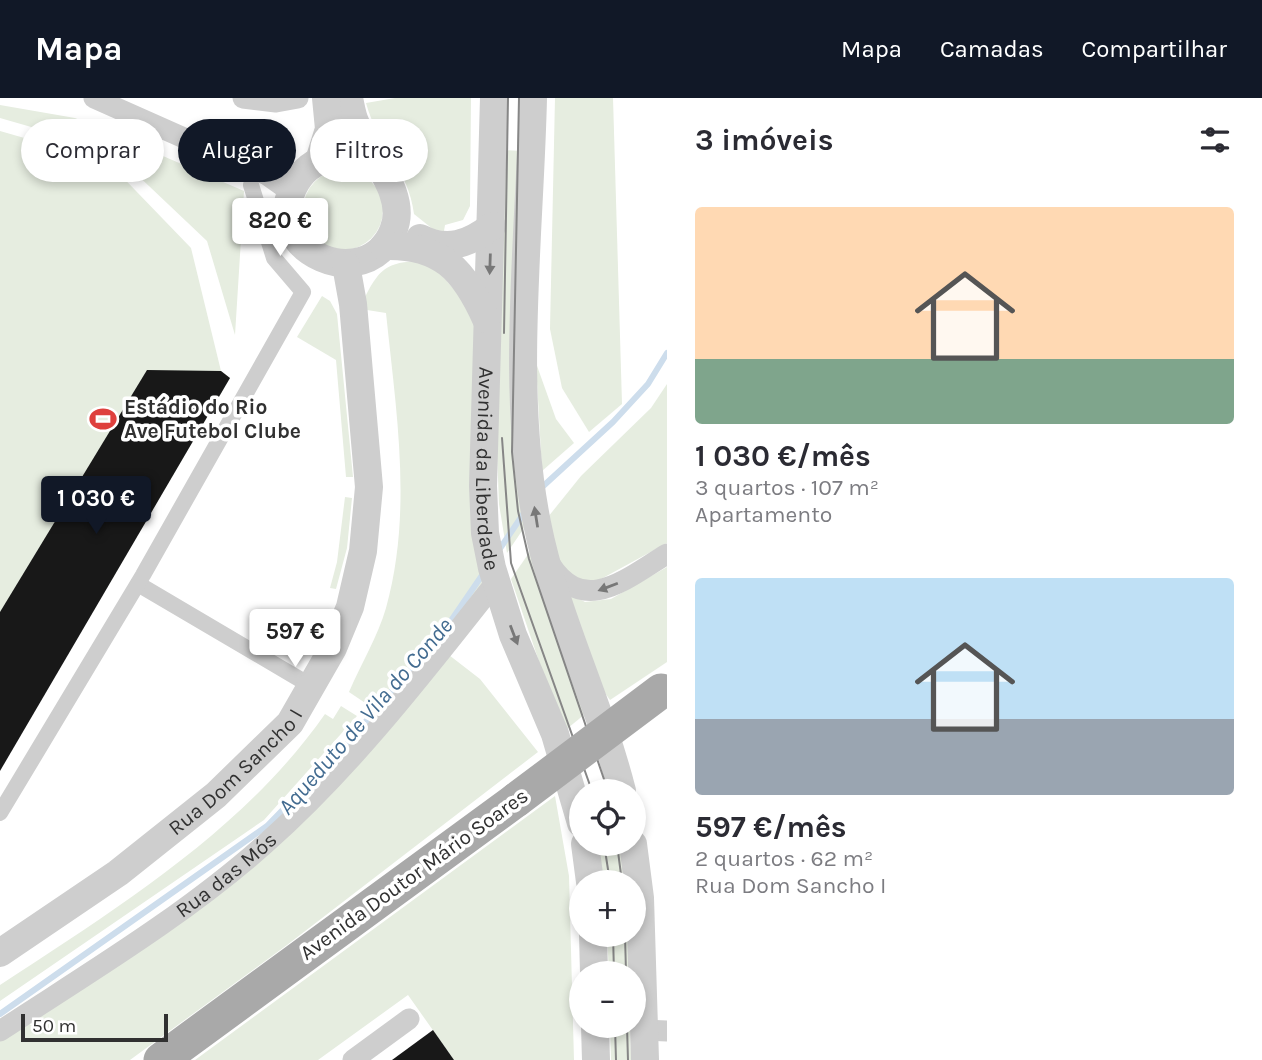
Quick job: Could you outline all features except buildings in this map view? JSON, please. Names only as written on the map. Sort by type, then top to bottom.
[{"type":"main road","name":"Avenida Doutor Mário Soares","points":[[161,1060],[664,689]]},
{"type":"street","points":[[94,98],[267,175],[291,192]]},
{"type":"street","points":[[243,98],[276,102],[298,98]]},
{"type":"street","points":[[326,98],[328,119]]},
{"type":"street","points":[[349,98],[353,119]]},
{"type":"street","name":"Avenida da Liberdade","points":[[494,98],[483,486],[485,533],[496,582],[513,635],[555,734],[569,782]]},
{"type":"street","name":"Avenida da Liberdade","points":[[533,98],[524,371],[529,467],[545,557],[618,779]]},
{"type":"street","points":[[310,168],[302,174],[291,192],[288,210],[291,228],[299,243],[328,263],[346,265],[367,259],[384,246],[394,230],[398,212]]},
{"type":"street","points":[[390,182],[398,212],[407,227],[421,240],[442,247],[472,242],[492,226]]},
{"type":"street","points":[[0,813],[138,584],[303,292],[274,258],[251,185]]},
{"type":"street","points":[[384,246],[400,246],[438,255],[469,284],[488,323]]},
{"type":"street","name":"Rua Dom Sancho I","points":[[0,953],[170,835],[266,747],[289,723],[313,687],[350,607],[363,551],[369,487],[353,304],[346,265]]},
{"type":"street","points":[[545,557],[559,578],[571,586],[593,591],[615,585],[667,554]]},
{"type":"street","name":"Rua das Mós","points":[[0,1031],[204,893],[265,844],[400,704],[496,582]]},
{"type":"street","points":[[138,584],[313,687]]},
{"type":"street","points":[[634,856],[656,1030],[645,1060]]},
{"type":"street","points":[[353,1060],[409,1019]]},
{"type":"street","points":[[596,1038],[596,1060]]},
{"type":"shaded area","points":[[395,98],[471,98],[470,206],[463,220],[445,225],[444,231],[434,230],[414,214],[405,182],[428,182],[428,119],[371,119],[366,103]]},
{"type":"shaded area","points":[[555,98],[613,98],[622,404],[589,432],[562,388],[550,329]]},
{"type":"shaded area","points":[[0,105],[77,119],[21,119],[21,124],[0,118]]},
{"type":"shaded area","name":"Estádio do Rio Ave Futebol Clube","points":[[0,131],[21,137],[21,182],[127,182],[191,248],[221,371],[230,378],[53,679],[0,757]]},
{"type":"shaded area","points":[[502,150],[523,151],[526,525],[507,553],[499,504],[497,450]]},
{"type":"shaded area","points":[[164,156],[178,162],[178,182],[223,182],[244,191],[235,335],[207,241],[145,182],[164,182]]},
{"type":"shaded area","points":[[315,182],[371,182],[382,202],[382,218],[376,232],[365,243],[351,249],[335,249],[321,243],[310,232],[304,218],[306,195]]},
{"type":"shaded area","points":[[428,260],[476,314],[486,580],[380,713],[349,692],[386,608],[399,535],[401,498],[398,424],[386,313],[367,310],[364,299],[376,278],[388,267],[404,262]]},
{"type":"shaded area","points":[[322,296],[330,301],[337,314],[353,477],[346,477],[336,360],[297,337]]},
{"type":"shaded area","points":[[536,363],[556,419],[574,443],[542,471]]},
{"type":"shaded area","points":[[667,384],[667,543],[590,585],[568,571],[557,558],[548,517],[581,476],[651,408]]},
{"type":"shaded area","points":[[345,497],[352,498],[347,548],[336,589],[330,588],[337,562]]},
{"type":"shaded area","points":[[531,550],[590,710],[563,732],[511,579]]},
{"type":"shaded area","points":[[667,567],[667,662],[610,700],[592,675],[562,590],[585,602],[611,599]]},
{"type":"shaded area","points":[[449,655],[480,679],[538,752],[287,945],[130,1060],[0,1060],[0,1040],[213,898]]},
{"type":"shaded area","points":[[341,706],[357,716],[264,820],[0,1001],[0,985],[133,896],[217,830],[293,756],[325,714],[333,719]]},
{"type":"shaded area","points":[[555,796],[569,876],[571,961],[569,961],[569,1038],[573,1038],[574,1060],[454,1060],[408,995],[318,1060],[195,1060]]},
{"type":"shaded area","points":[[598,856],[623,856],[624,870],[600,870]]},
{"type":"shaded area","points":[[608,947],[628,947],[629,961],[608,961]]},
{"type":"shaded area","points":[[610,1038],[630,1038],[631,1060],[611,1060]]},
{"type":"waterway","name":"Aqueduto de Vila do Conde","points":[[540,489],[613,422],[648,384],[667,353]]},
{"type":"waterway","name":"Aqueduto de Vila do Conde","points":[[499,550],[526,510]]},
{"type":"waterway","name":"Aqueduto de Vila do Conde","points":[[0,1014],[267,826],[343,748],[446,628],[485,571]]},
{"type":"tram line","points":[[504,333],[508,98]]},
{"type":"tram line","points":[[519,98],[512,452],[518,511],[529,559],[604,779]]},
{"type":"tram line","points":[[502,438],[511,563],[588,779]]},
{"type":"tram line","points":[[606,856],[608,870]]},
{"type":"tram line","points":[[619,856],[620,870]]},
{"type":"tram line","points":[[613,947],[614,961]]},
{"type":"tram line","points":[[625,947],[626,961]]},
{"type":"tram line","points":[[615,1038],[616,1060]]},
{"type":"tram line","points":[[627,1038],[628,1060]]},
{"type":"place","name":"Estádio do Rio Ave Futebol Clube","points":[[103,419]]}]
